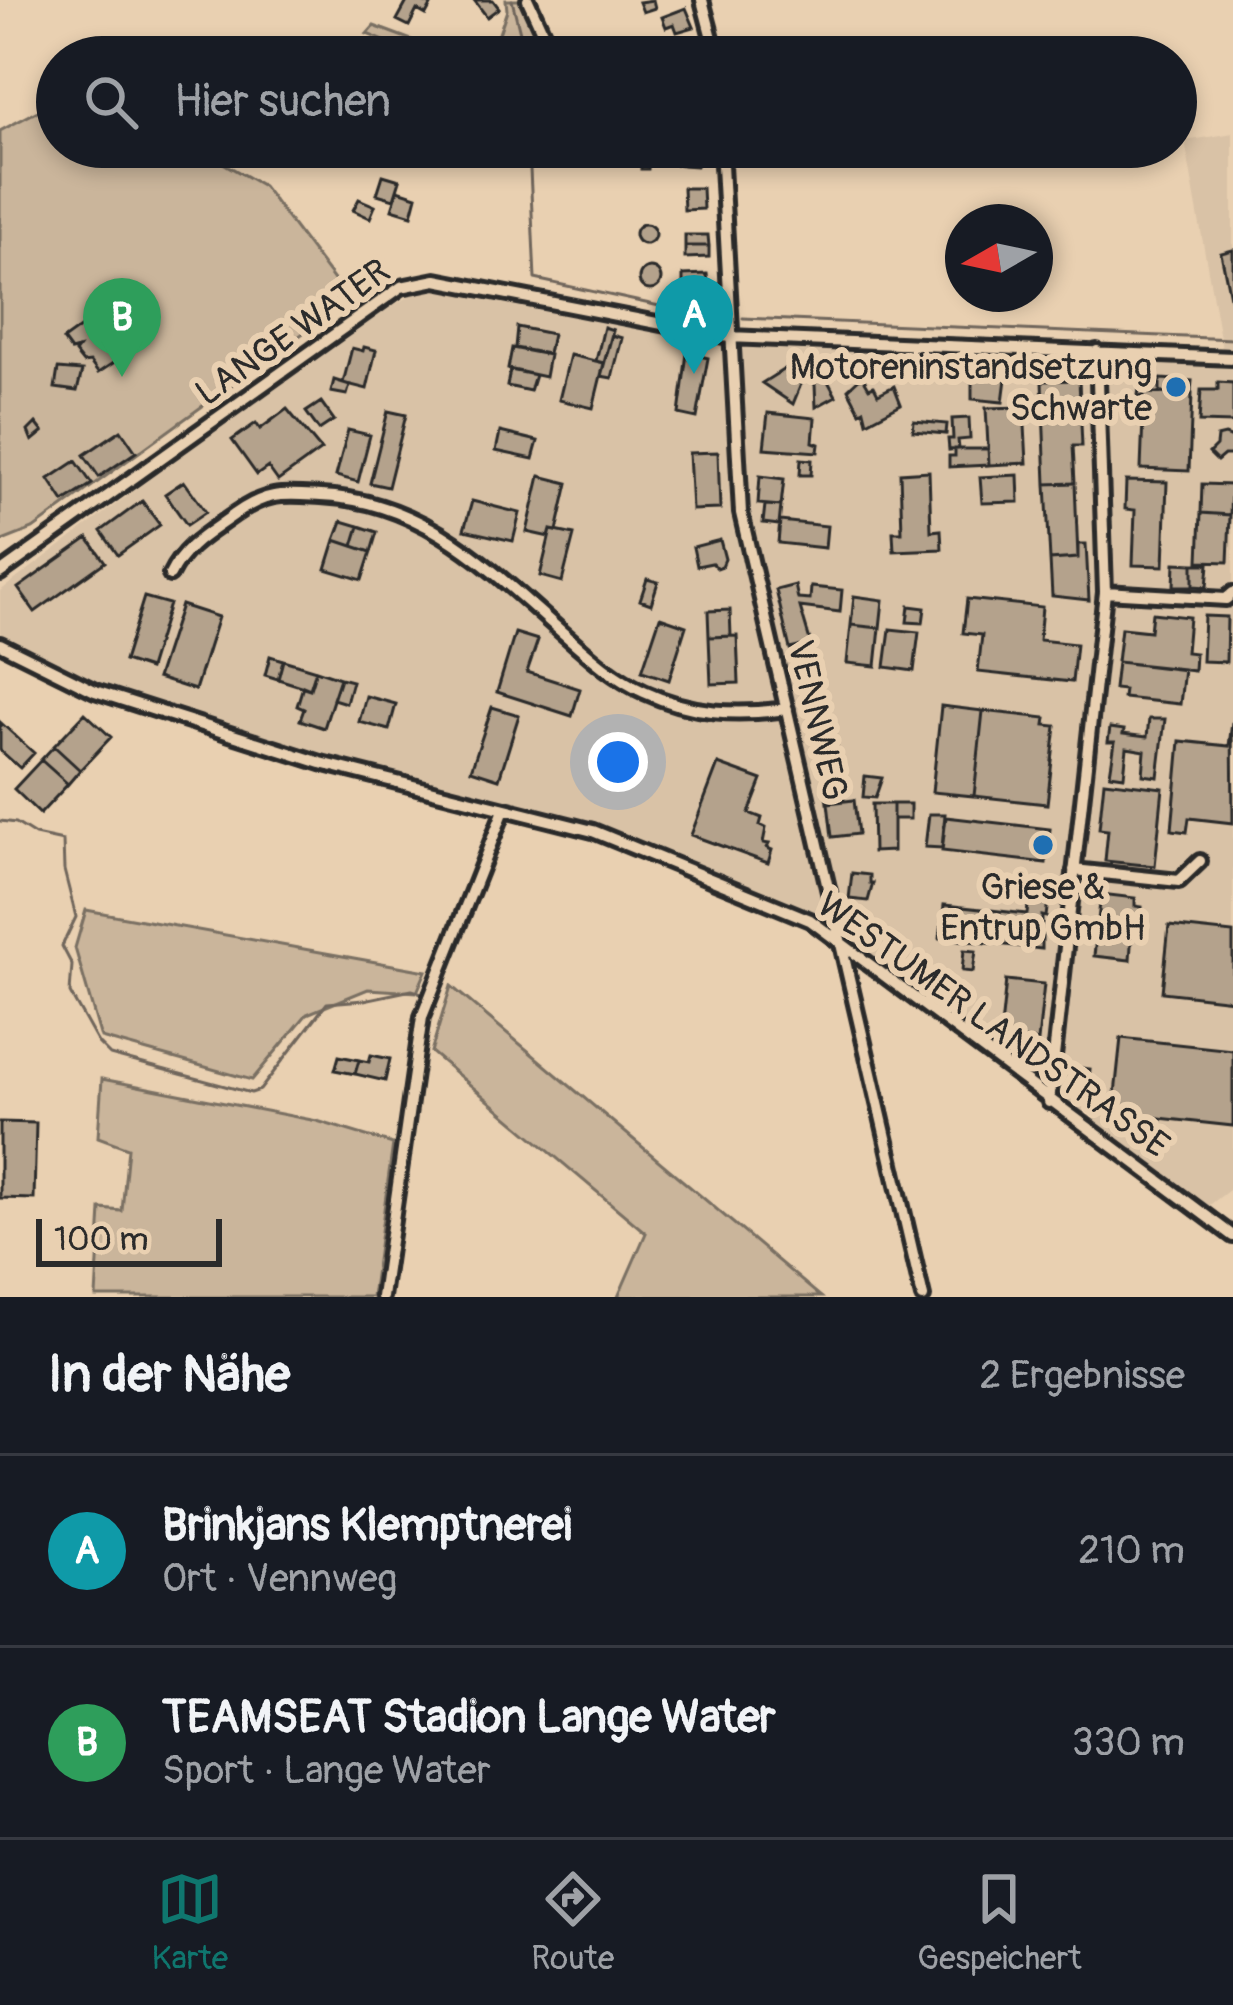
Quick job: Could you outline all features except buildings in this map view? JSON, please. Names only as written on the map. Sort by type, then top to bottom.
[{"type":"street","points":[[528,0],[544,36]]},
{"type":"street","points":[[702,0],[711,36]]},
{"type":"street","name":"VENNWEG","points":[[722,168],[741,513],[923,1297]]},
{"type":"street","name":"LANGE WATER","points":[[0,573],[401,287],[420,280],[729,337],[1233,358]]},
{"type":"street","points":[[1049,1102],[1106,592],[1097,351]]},
{"type":"street","points":[[170,575],[180,554],[260,496],[341,497],[413,518],[464,546],[605,670],[641,691],[720,715],[787,709]]},
{"type":"street","points":[[1106,592],[1226,599],[1233,593]]},
{"type":"street","name":"WESTUMER LANDSTRASSE","points":[[0,644],[95,691],[320,763],[593,831],[810,920],[1233,1236]]},
{"type":"street","points":[[382,1297],[422,1017],[504,810]]},
{"type":"street","points":[[1074,870],[1179,881],[1200,861]]},
{"type":"shaded area","points":[[506,0],[523,0],[539,36],[498,36]]},
{"type":"shaded area","points":[[374,26],[401,36],[372,36],[367,34]]},
{"type":"shaded area","points":[[36,112],[36,168],[232,168],[263,186],[349,300],[33,529],[0,542],[0,131]]},
{"type":"shaded area","points":[[1233,133],[1233,1187],[1207,1207],[810,913],[585,824],[323,757],[91,682],[0,634],[0,591],[254,401],[392,306],[429,286],[714,342],[1225,366],[1190,168],[1197,168],[1197,139]]},
{"type":"shaded area","points":[[86,910],[426,971],[417,992],[368,989],[307,1014],[252,1080],[101,1038],[75,948]]},
{"type":"shaded area","points":[[451,986],[821,1297],[618,1297],[646,1233],[431,1052]]},
{"type":"shaded area","points":[[102,1079],[317,1121],[393,1144],[372,1297],[96,1297],[101,1209],[122,1211],[128,1148],[98,1137]]},
{"type":"waterway","name":"LANGE WATER","points":[[512,0],[521,36]]},
{"type":"waterway","name":"LANGE WATER","points":[[530,168],[535,279],[710,317]]},
{"type":"waterway","name":"LANGE WATER","points":[[743,318],[1233,339]]},
{"type":"waterway","points":[[0,821],[63,841],[64,870],[76,917],[62,946],[72,965],[70,993],[110,1055],[251,1093],[260,1090],[327,1003],[412,990],[425,994]]},
{"type":"place","name":"Brinkjans Klemptnerei","points":[[694,374]]},
{"type":"place","name":"TEAMSEAT Stadion Lange Water","points":[[122,377]]},
{"type":"place","name":"Motoreninstandsetzung Schwarte","points":[[1176,387]]},
{"type":"place","name":"Griese & Entrup GmbH","points":[[1043,845]]}]
